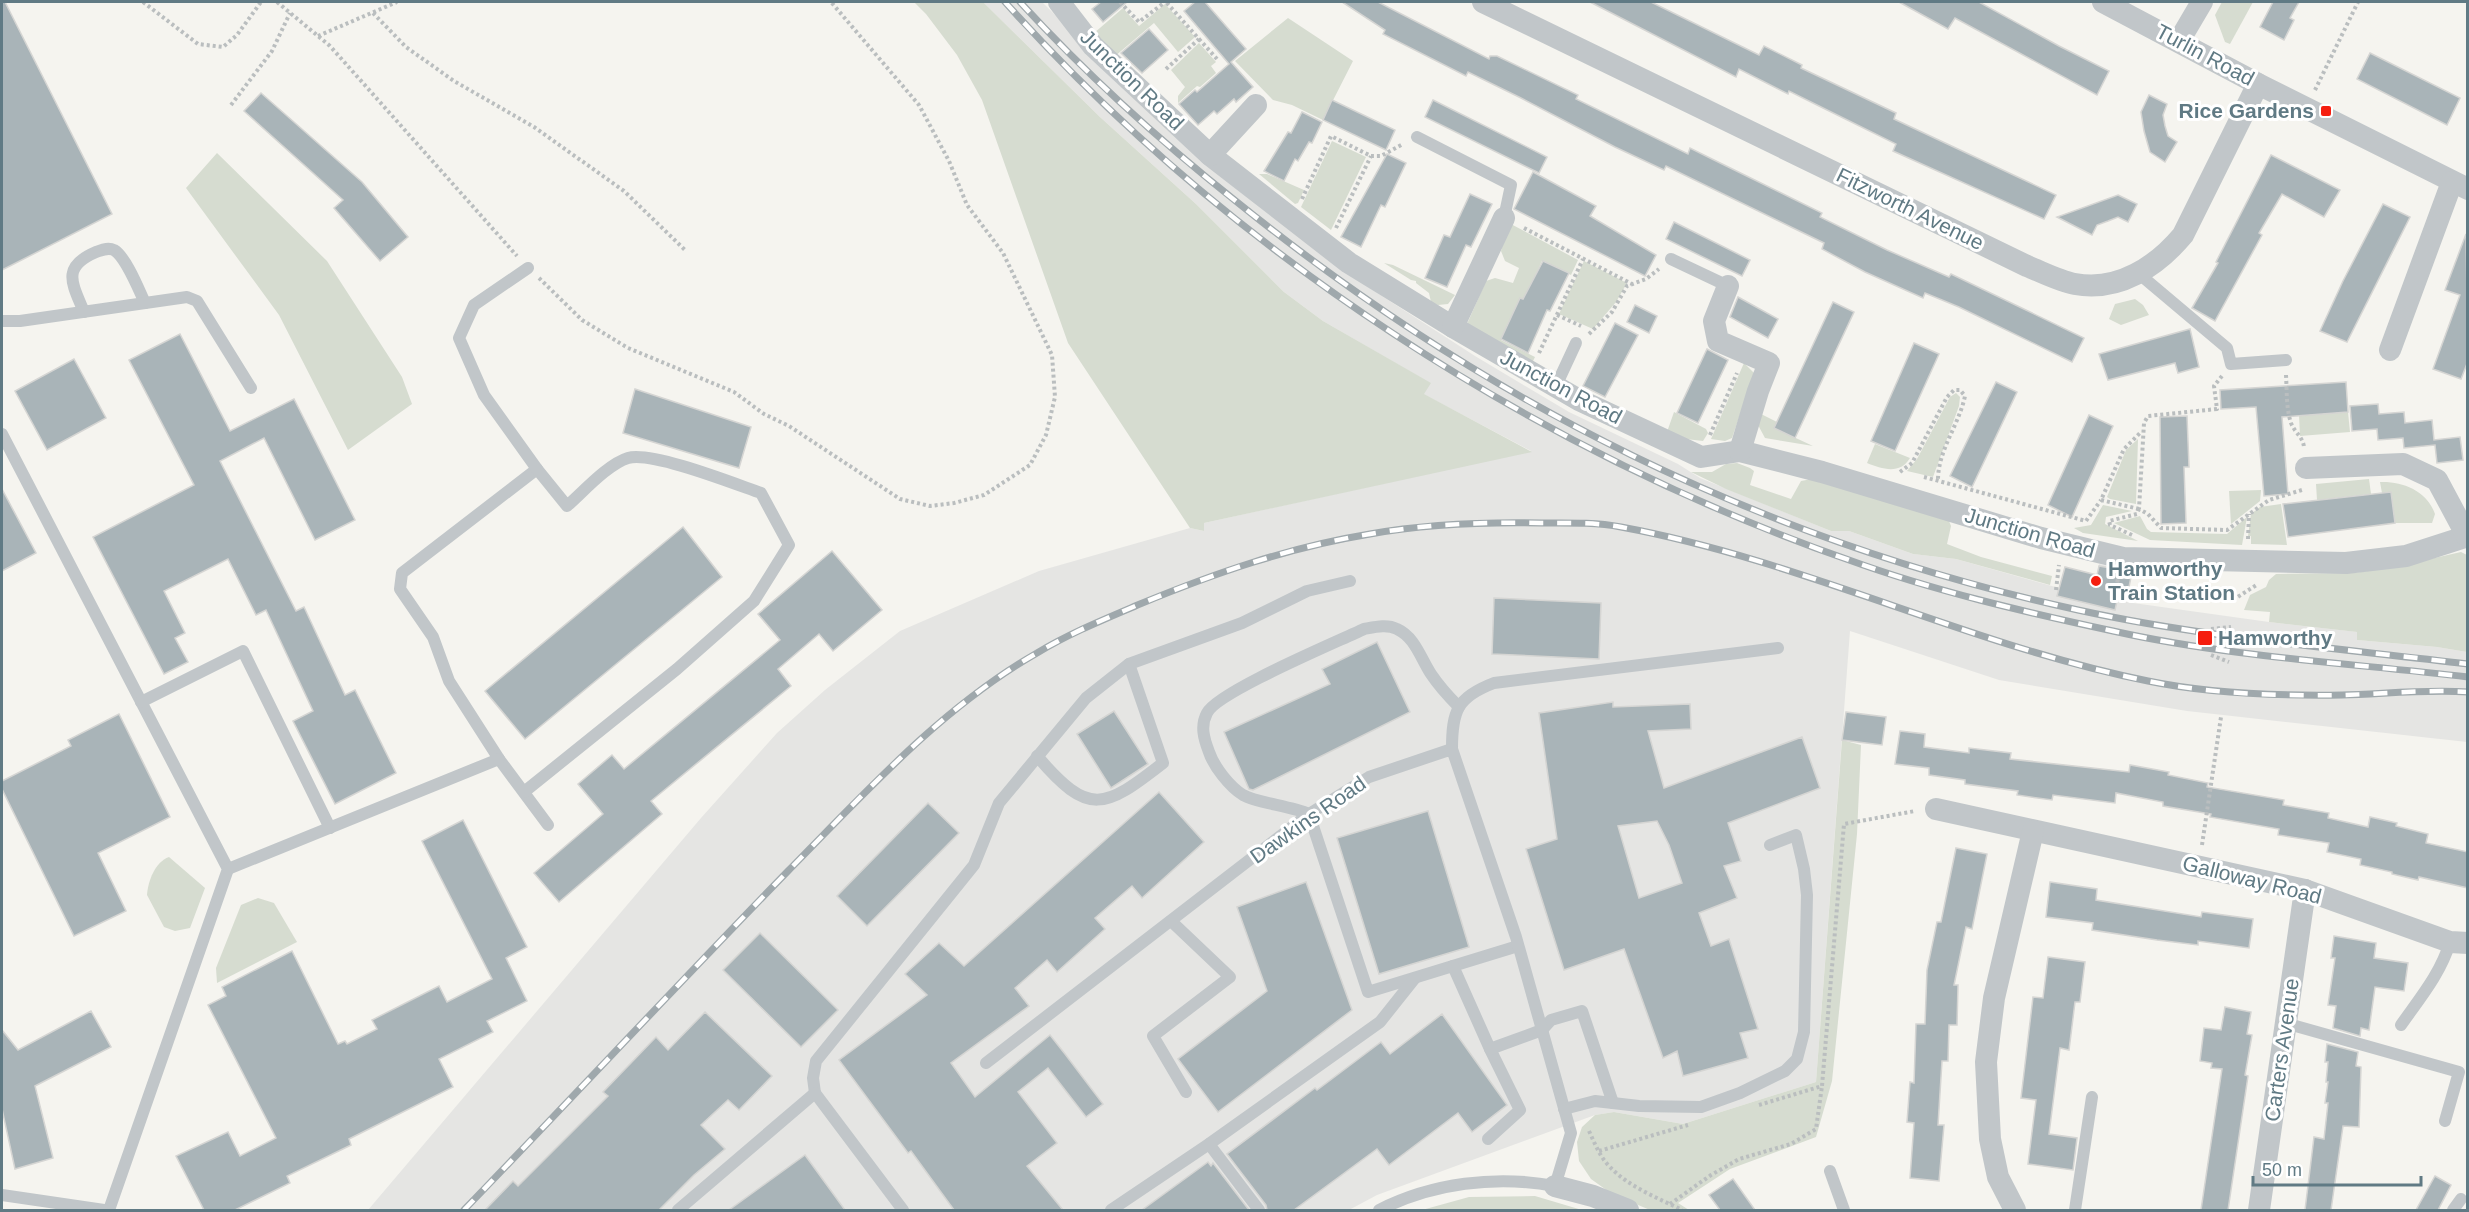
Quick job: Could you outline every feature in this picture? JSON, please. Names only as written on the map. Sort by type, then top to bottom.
[{"type":"street","name":"Junction Road","points":[[1059,2],[1092,46],[1210,155],[1349,263],[1452,327],[1579,400],[1701,457],[1740,451],[1832,475],[2041,538],[2123,558],[2346,563],[2406,555],[2467,536],[2437,480],[2403,464],[2306,468]]},
{"type":"street","name":"Fitzworth Avenue","points":[[1483,2],[2027,266],[2074,284],[2109,284],[2138,273],[2161,259],[2183,235],[2258,84]]},
{"type":"street","name":"Turlin Road","points":[[2103,2],[2258,84],[2460,185]]},
{"type":"street","points":[[2179,41],[2202,2]]},
{"type":"street","points":[[1210,155],[1256,105]]},
{"type":"street","points":[[2391,350],[2460,185]]},
{"type":"street","points":[[1452,327],[1504,218]]},
{"type":"street","points":[[1728,286],[1714,321],[1714,331],[1718,340],[1769,363],[1740,451]]},
{"type":"street","name":"Galloway Road","points":[[1936,809],[2305,890],[2459,942]]},
{"type":"street","points":[[2015,1210],[1998,1177],[1989,1139],[1986,1062],[1994,998],[2033,831]]},
{"type":"street","name":"Carters Avenue","points":[[2259,1210],[2305,890]]},
{"type":"street","points":[[1555,1186],[1593,1196],[1628,1210]]},
{"type":"lane","points":[[1417,137],[1511,185],[1504,218]]},
{"type":"lane","points":[[84,312],[71,278],[72,271],[76,264],[105,249],[113,249],[120,255],[145,303]]},
{"type":"lane","points":[[1671,260],[1728,286]]},
{"type":"lane","points":[[524,792],[677,669],[754,601],[789,545],[761,494],[672,462],[630,457],[617,464],[567,506],[537,469],[484,395],[459,338],[474,305],[528,268]]},
{"type":"lane","points":[[2138,273],[2227,348],[2231,364],[2286,360]]},
{"type":"lane","points":[[2,321],[20,321],[187,297],[196,301],[251,388]]},
{"type":"lane","points":[[1556,386],[1576,343]]},
{"type":"lane","points":[[2,434],[228,869],[109,1210]]},
{"type":"lane","points":[[537,469],[402,573],[400,589],[433,637],[449,681],[499,759],[549,825]]},
{"type":"lane","points":[[903,1210],[815,1093],[813,1078],[816,1061],[974,865],[999,803],[1086,698],[1129,664],[1242,623],[1307,591],[1350,580]]},
{"type":"lane","points":[[1459,707],[1440,687],[1417,648],[1397,628],[1386,626],[1364,629],[1232,692],[1207,712],[1203,727],[1210,757],[1236,790],[1246,797],[1294,807],[1309,814],[1368,992],[1518,946]]},
{"type":"lane","points":[[1379,1210],[1413,1196],[1451,1186],[1507,1181],[1555,1186],[1571,1132],[1518,946],[1452,749],[1452,721],[1459,707],[1473,691],[1494,683],[1778,648]]},
{"type":"lane","points":[[141,702],[243,651],[330,828]]},
{"type":"lane","points":[[1037,756],[1060,783],[1081,797],[1106,800],[1130,789],[1163,763],[1129,664]]},
{"type":"lane","name":"Dawkins Road","points":[[986,1063],[1309,814],[1369,777],[1452,749]]},
{"type":"lane","points":[[228,869],[499,759]]},
{"type":"lane","points":[[1564,1109],[1595,1101],[1701,1107],[1740,1093],[1785,1071],[1797,1059],[1804,1032],[1807,895],[1804,869],[1797,835],[1770,845]]},
{"type":"lane","points":[[1171,921],[1230,977],[1153,1036],[1186,1092]]},
{"type":"lane","points":[[2401,1025],[2459,942]]},
{"type":"lane","points":[[1454,966],[1490,1049],[1520,1110],[1488,1140]]},
{"type":"lane","points":[[1111,1210],[1209,1144],[1380,1022],[1415,978]]},
{"type":"lane","points":[[1490,1049],[1542,1030],[1551,1020],[1582,1011],[1613,1103]]},
{"type":"lane","points":[[2285,1023],[2459,1072],[2445,1121]]},
{"type":"lane","points":[[678,1210],[815,1093]]},
{"type":"lane","points":[[2075,1210],[2092,1097]]},
{"type":"lane","points":[[1209,1144],[1259,1210]]},
{"type":"lane","points":[[1830,1170],[1844,1210]]},
{"type":"lane","points":[[2,1195],[104,1210]]},
{"type":"lane","points":[[2453,1210],[2461,1199]]},
{"type":"path","points":[[143,2],[198,44],[223,47],[237,35],[261,2]]},
{"type":"path","points":[[277,2],[330,46],[528,268],[582,320],[628,348],[734,392],[764,414],[789,426],[900,499],[930,506],[954,503],[984,495],[1030,465],[1046,435],[1055,397],[1052,355],[1003,253],[967,205],[949,161],[919,105],[831,2]]},
{"type":"path","points":[[318,36],[397,2]]},
{"type":"path","points":[[1120,2],[1139,22],[1165,2],[1217,59]]},
{"type":"path","points":[[2306,108],[2358,2]]},
{"type":"path","points":[[231,105],[272,51],[290,13]]},
{"type":"path","points":[[373,13],[406,47],[454,81],[534,127],[624,192],[685,250]]},
{"type":"path","points":[[1166,69],[1199,39]]},
{"type":"path","points":[[1297,208],[1331,136],[1371,156],[1381,156],[1417,137]]},
{"type":"path","points":[[1332,235],[1371,156]]},
{"type":"path","points":[[1504,218],[1632,284]]},
{"type":"path","points":[[1537,357],[1583,259]]},
{"type":"path","points":[[1576,343],[1593,332],[1612,312],[1627,286],[1646,279],[1671,260]]},
{"type":"path","points":[[1557,315],[1593,332]]},
{"type":"path","points":[[1706,445],[1747,354]]},
{"type":"path","points":[[2101,500],[2139,509],[2148,514],[2161,528],[2191,531],[2227,530],[2269,500],[2308,488],[2303,439],[2292,425],[2288,411],[2286,360]]},
{"type":"path","points":[[2152,559],[2150,543],[2109,524],[2110,520],[2137,514],[2139,509],[2144,423],[2148,416],[2217,409],[2214,386],[2231,364]]},
{"type":"path","points":[[1900,472],[1912,463],[1947,396],[1954,390],[1960,390],[1965,396],[1938,470],[1938,480]]},
{"type":"path","points":[[1919,476],[2086,521],[2101,500],[2124,449],[2143,431]]},
{"type":"path","points":[[1890,472],[1909,474]]},
{"type":"path","points":[[2248,523],[2249,513]]},
{"type":"path","points":[[2211,628],[2231,627]]},
{"type":"path","points":[[2211,655],[2229,662]]},
{"type":"path","points":[[2198,866],[2221,717]]},
{"type":"path","points":[[1670,1204],[1711,1175],[1739,1160],[1791,1144],[1815,1129],[1822,1086]]},
{"type":"path","points":[[1578,1106],[1599,1151],[1610,1167],[1628,1182],[1682,1210]]},
{"type":"shaded area","points":[[914,2],[983,2],[1100,117],[1196,204],[1284,292],[1323,321],[1431,383],[1424,394],[1532,452],[1204,523],[1204,531],[1190,528],[1068,343],[982,100],[957,55]]},
{"type":"shaded area","points":[[983,2],[1042,2],[1189,147],[1368,287],[1475,356],[1569,412],[1678,464],[1700,478],[1831,531],[1849,531],[1913,554],[1956,559],[2059,588],[2065,567],[2097,575],[2099,564],[2132,572],[2126,602],[2358,632],[2357,640],[2467,652],[2467,742],[2187,711],[1999,680],[1850,631],[1816,1082],[1683,1124],[1614,1112],[1595,1115],[1377,1195],[1349,1210],[368,1210],[701,818],[777,733],[825,690],[900,631],[1039,571],[1190,528],[1204,531],[1204,523],[1531,451],[1423,394],[1430,383],[1323,321],[1284,292],[1196,204],[1100,117]]},
{"type":"shaded area","points":[[2222,2],[2253,2],[2230,44],[2225,42],[2215,15]]},
{"type":"shaded area","points":[[1165,4],[1195,37],[1178,52],[1154,23],[1114,57],[1093,34],[1123,8],[1139,26]]},
{"type":"shaded area","points":[[1288,18],[1353,61],[1323,120],[1292,105],[1273,100],[1235,61]]},
{"type":"shaded area","points":[[1199,43],[1216,62],[1211,66],[1216,73],[1178,103],[1178,96],[1185,87],[1171,70]]},
{"type":"shaded area","points":[[1332,141],[1366,157],[1331,230],[1301,207]]},
{"type":"shaded area","points":[[217,153],[327,261],[402,377],[412,404],[348,450],[279,315],[186,188]]},
{"type":"shaded area","points":[[1259,174],[1267,174],[1304,190],[1298,203],[1295,204]]},
{"type":"shaded area","points":[[1509,223],[1578,260],[1571,275],[1542,261],[1524,299],[1520,298],[1501,340],[1535,357],[1532,363],[1467,324],[1486,281],[1495,278],[1513,283],[1519,268],[1505,261],[1501,251]]},
{"type":"shaded area","points":[[1584,261],[1627,283],[1616,302],[1593,329],[1559,314]]},
{"type":"shaded area","points":[[1384,263],[1393,265],[1455,295],[1448,304],[1438,305],[1431,302],[1429,293],[1416,281]]},
{"type":"shaded area","points":[[2135,299],[2143,305],[2149,315],[2121,325],[2109,319],[2115,304]]},
{"type":"shaded area","points":[[1744,363],[1754,373],[1732,438],[1725,441],[1711,439]]},
{"type":"shaded area","points":[[1956,393],[1960,397],[1959,406],[1933,477],[1907,471],[1917,459],[1950,397]]},
{"type":"shaded area","points":[[1674,412],[1706,429],[1708,433],[1703,441],[1686,439],[1667,432]]},
{"type":"shaded area","points":[[2348,412],[2350,432],[2300,436],[2299,415]]},
{"type":"shaded area","points":[[1761,414],[1777,422],[1774,428],[1813,446],[1765,438],[1758,425]]},
{"type":"shaded area","points":[[2138,439],[2136,504],[2110,499],[2107,497],[2126,450]]},
{"type":"shaded area","points":[[1875,444],[1910,458],[1896,469],[1885,469],[1867,463]]},
{"type":"shaded area","points":[[1737,463],[1754,471],[1750,485],[1791,499],[1801,481],[1812,479],[1949,521],[1951,526],[1947,544],[1981,557],[2052,576],[2050,585],[1956,559],[1913,554],[1849,531],[1831,531],[1726,489],[1691,472],[1712,472],[1726,464]]},
{"type":"shaded area","points":[[2369,479],[2371,494],[2317,500],[2316,484]]},
{"type":"shaded area","points":[[2380,482],[2397,483],[2420,494],[2435,514],[2432,523],[2395,523],[2391,493],[2382,493]]},
{"type":"shaded area","points":[[2261,490],[2260,501],[2231,524],[2229,491]]},
{"type":"shaded area","points":[[2281,504],[2287,545],[2251,544],[2251,536],[2248,536],[2251,514],[2260,507]]},
{"type":"shaded area","points":[[2103,505],[2132,511],[2106,517],[2105,524],[2138,541],[2083,533],[2074,528],[2091,525]]},
{"type":"shaded area","points":[[2140,516],[2151,532],[2227,534],[2247,517],[2242,545],[2150,540],[2114,523]]},
{"type":"shaded area","points":[[2461,552],[2467,555],[2467,652],[2357,640],[2357,632],[2269,622],[2270,612],[2244,610],[2250,595],[2266,587],[2269,580],[2276,574],[2354,573]]},
{"type":"shaded area","points":[[1842,740],[1861,745],[1857,834],[1832,1081],[1816,1137],[1730,1169],[1678,1203],[1689,1210],[1650,1210],[1612,1194],[1591,1179],[1579,1161],[1577,1142],[1582,1127],[1595,1115],[1614,1112],[1683,1124],[1816,1082]]},
{"type":"shaded area","points":[[169,857],[205,888],[190,928],[175,931],[164,927],[147,895],[153,873],[164,859]]},
{"type":"shaded area","points":[[258,898],[274,903],[297,942],[217,983],[216,968],[241,905]]},
{"type":"shaded area","points":[[1535,1196],[1582,1210],[1422,1210],[1469,1197]]},
{"type":"building","points":[[2,2],[5,2],[112,214],[2,270]]},
{"type":"building","points":[[1101,2],[1127,2],[1103,22],[1092,9]]},
{"type":"building","points":[[1195,2],[1205,2],[1246,49],[1231,62],[1253,87],[1236,102],[1234,99],[1217,114],[1214,111],[1198,125],[1179,104],[1195,90],[1197,92],[1229,64],[1184,11]]},
{"type":"building","points":[[1342,2],[1378,2],[1489,59],[1490,56],[1497,56],[1578,95],[1576,99],[1688,154],[1690,148],[1822,213],[1820,217],[1887,250],[1949,277],[1951,274],[2084,338],[2072,362],[1959,307],[1925,293],[1923,298],[1865,272],[1822,249],[1824,243],[1666,166],[1664,170],[1615,147],[1468,72],[1466,76],[1383,34],[1385,30]]},
{"type":"building","points":[[1590,2],[1651,2],[1759,55],[1764,46],[1802,65],[1801,68],[1896,113],[1894,119],[2056,195],[2044,219],[1893,151],[1896,144],[1789,91],[1788,94],[1739,69],[1736,77]]},
{"type":"building","points":[[1899,2],[1979,2],[2109,71],[2097,95],[1955,18],[1948,29]]},
{"type":"building","points":[[2273,2],[2299,2],[2290,18],[2294,20],[2284,40],[2260,27]]},
{"type":"building","points":[[1149,29],[1168,50],[1142,73],[1121,53]]},
{"type":"building","points":[[2370,53],[2460,98],[2447,125],[2357,79]]},
{"type":"building","points":[[261,93],[362,182],[408,237],[380,261],[334,208],[343,200],[244,111]]},
{"type":"building","points":[[2149,95],[2167,104],[2163,115],[2165,126],[2168,136],[2177,142],[2165,162],[2150,152],[2144,131],[2141,112]]},
{"type":"building","points":[[1332,100],[1395,130],[1386,150],[1323,120]]},
{"type":"building","points":[[1433,100],[1547,157],[1539,173],[1425,117]]},
{"type":"building","points":[[1302,112],[1322,122],[1312,143],[1309,142],[1298,161],[1295,159],[1284,181],[1264,171],[1288,132],[1291,133]]},
{"type":"building","points":[[1387,154],[1406,163],[1385,207],[1381,205],[1361,247],[1341,237]]},
{"type":"building","points":[[2271,155],[2340,190],[2324,217],[2282,194],[2259,233],[2262,235],[2215,321],[2192,308],[2218,263],[2216,262]]},
{"type":"building","points":[[1533,172],[1596,206],[1590,216],[1656,255],[1645,276],[1514,209]]},
{"type":"building","points":[[1470,194],[1492,204],[1471,247],[1466,245],[1447,287],[1425,278],[1444,235],[1450,237]]},
{"type":"building","points":[[2118,195],[2137,204],[2128,222],[2118,217],[2097,225],[2092,235],[2057,217]]},
{"type":"building","points":[[2383,204],[2410,217],[2347,342],[2320,331]]},
{"type":"building","points":[[1674,222],[1750,260],[1742,276],[1666,239]]},
{"type":"building","points":[[2466,234],[2468,361],[2461,379],[2433,369],[2460,295],[2445,290]]},
{"type":"building","points":[[1543,261],[1569,273],[1550,311],[1547,310],[1528,353],[1501,339],[1520,298],[1523,299]]},
{"type":"building","points":[[1738,297],[1778,319],[1768,338],[1730,317]]},
{"type":"building","points":[[1833,302],[1854,312],[1795,438],[1774,428]]},
{"type":"building","points":[[1635,305],[1657,316],[1649,333],[1627,322]]},
{"type":"building","points":[[1615,323],[1638,335],[1605,397],[1583,386]]},
{"type":"building","points":[[2190,329],[2199,367],[2178,373],[2175,363],[2108,380],[2099,354]]},
{"type":"building","points":[[180,334],[230,431],[294,399],[355,520],[315,540],[264,438],[220,461],[296,611],[304,607],[345,695],[355,690],[396,773],[335,804],[293,721],[313,711],[266,610],[256,615],[228,559],[164,591],[185,633],[175,638],[188,662],[164,674],[93,537],[194,485],[129,360]]},
{"type":"building","points":[[1914,343],[1939,354],[1895,451],[1871,441]]},
{"type":"building","points":[[1707,349],[1728,360],[1698,423],[1677,413]]},
{"type":"building","points":[[74,359],[106,418],[47,450],[15,391]]},
{"type":"building","points":[[1996,382],[2017,392],[1972,487],[1950,476]]},
{"type":"building","points":[[2346,382],[2348,412],[2282,417],[2288,494],[2264,496],[2256,407],[2221,409],[2220,390]]},
{"type":"building","points":[[635,389],[751,427],[739,468],[623,433]]},
{"type":"building","points":[[2378,404],[2379,414],[2404,412],[2405,423],[2432,420],[2434,440],[2460,437],[2463,460],[2437,463],[2435,445],[2404,448],[2403,438],[2378,440],[2377,429],[2352,431],[2350,406]]},
{"type":"building","points":[[2089,415],[2113,426],[2072,517],[2048,505]]},
{"type":"building","points":[[2187,416],[2189,467],[2184,467],[2186,523],[2161,524],[2160,417]]},
{"type":"building","points":[[2,489],[36,553],[2,571]]},
{"type":"building","points":[[2391,492],[2395,523],[2288,537],[2283,504]]},
{"type":"building","points":[[683,527],[722,577],[525,739],[485,691]]},
{"type":"building","points":[[832,551],[882,610],[833,651],[819,634],[778,669],[791,686],[651,801],[662,814],[559,902],[534,873],[603,814],[578,784],[612,755],[624,769],[780,640],[758,614]]},
{"type":"building","name":"Hamworthy Train Station","points":[[2099,566],[2132,572],[2126,602],[2117,601],[2115,610],[2057,596],[2065,567],[2097,575]]},
{"type":"building","points":[[1494,598],[1601,603],[1599,659],[1492,654]]},
{"type":"building","points":[[1377,642],[1410,712],[1253,790],[1249,789],[1224,732],[1330,684],[1322,669]]},
{"type":"building","points":[[1613,702],[1613,707],[1690,704],[1691,729],[1648,731],[1664,788],[1802,737],[1820,788],[1728,823],[1741,861],[1724,866],[1737,898],[1699,913],[1711,946],[1729,939],[1758,1029],[1740,1033],[1748,1058],[1683,1076],[1677,1051],[1663,1058],[1624,949],[1564,970],[1526,849],[1557,839],[1539,713]],"holes":[[[1657,821],[1669,845],[1682,883],[1639,898],[1618,826]]]},
{"type":"building","points":[[1114,711],[1148,764],[1111,788],[1077,734]]},
{"type":"building","points":[[1846,712],[1886,717],[1882,745],[1842,740]]},
{"type":"building","points":[[119,714],[170,817],[98,853],[126,911],[74,936],[2,789],[2,781],[71,746],[68,740]]},
{"type":"building","points":[[1900,731],[1925,734],[1924,747],[1969,753],[1969,748],[2011,753],[2010,759],[2129,772],[2130,765],[2169,772],[2168,775],[2208,783],[2207,787],[2284,800],[2283,805],[2329,813],[2328,818],[2368,827],[2370,817],[2397,823],[2396,826],[2428,834],[2426,843],[2468,852],[2468,888],[2419,877],[2418,880],[2360,865],[2361,859],[2327,852],[2329,843],[2278,835],[2279,829],[2210,817],[2211,814],[2163,806],[2163,802],[2116,793],[2115,803],[2053,795],[2052,800],[2017,795],[2018,791],[1965,784],[1965,780],[1929,775],[1929,768],[1895,764]]},
{"type":"building","points":[[1159,792],[1204,842],[1142,898],[1132,886],[1095,918],[1105,929],[1057,972],[1047,960],[1015,988],[1029,1006],[951,1063],[975,1097],[1050,1035],[1065,1054],[1103,1104],[1086,1117],[1048,1068],[1018,1092],[1057,1143],[1027,1166],[1063,1210],[954,1210],[911,1151],[908,1153],[839,1060],[927,995],[905,974],[939,943],[964,966]]},
{"type":"building","points":[[928,803],[959,833],[867,926],[837,896]]},
{"type":"building","points":[[1428,811],[1469,947],[1379,974],[1337,838]]},
{"type":"building","points":[[463,820],[527,947],[506,958],[527,1001],[487,1021],[493,1032],[439,1059],[453,1087],[349,1139],[351,1145],[287,1176],[290,1183],[235,1210],[204,1210],[176,1156],[228,1132],[240,1156],[276,1138],[208,1005],[226,996],[222,987],[292,951],[338,1044],[345,1041],[347,1044],[377,1029],[372,1020],[439,986],[447,1002],[492,979],[422,841]]},
{"type":"building","points":[[1956,848],[1987,854],[1972,929],[1966,927],[1954,985],[1958,985],[1957,1025],[1949,1025],[1948,1061],[1942,1061],[1938,1125],[1944,1125],[1939,1181],[1910,1178],[1914,1123],[1907,1122],[1910,1082],[1914,1083],[1916,1024],[1925,1024],[1927,970],[1937,922],[1941,922]]},
{"type":"building","points":[[1306,882],[1352,1010],[1218,1112],[1178,1059],[1267,991],[1237,907]]},
{"type":"building","points":[[2050,882],[2097,889],[2096,900],[2201,917],[2202,912],[2253,919],[2249,948],[2198,941],[2198,945],[2157,940],[2092,930],[2093,923],[2046,917]]},
{"type":"building","points":[[760,933],[838,1010],[801,1047],[723,970]]},
{"type":"building","points":[[2334,936],[2376,943],[2374,958],[2408,963],[2404,991],[2375,987],[2369,1030],[2361,1028],[2360,1036],[2333,1028],[2336,1006],[2328,1005],[2335,958],[2331,958]]},
{"type":"building","points":[[2048,957],[2085,962],[2080,1002],[2075,1002],[2069,1050],[2060,1048],[2049,1134],[2077,1138],[2073,1170],[2028,1164],[2036,1100],[2021,1098],[2033,997],[2043,998]]},
{"type":"building","points":[[2225,1007],[2251,1012],[2247,1034],[2252,1035],[2245,1075],[2248,1076],[2228,1210],[2201,1210],[2222,1069],[2211,1068],[2212,1063],[2200,1061],[2204,1028],[2221,1030]]},
{"type":"building","points":[[91,1011],[111,1047],[35,1086],[53,1158],[15,1169],[2,1109],[2,1030],[18,1050]]},
{"type":"building","points":[[705,1012],[772,1076],[739,1110],[728,1100],[701,1125],[725,1149],[694,1175],[659,1210],[485,1210],[513,1181],[518,1186],[608,1096],[603,1092],[656,1037],[668,1050]]},
{"type":"building","points":[[1442,1014],[1507,1105],[1472,1132],[1458,1113],[1389,1165],[1377,1149],[1294,1210],[1267,1210],[1266,1205],[1227,1154],[1381,1042],[1390,1054]]},
{"type":"building","points":[[2327,1044],[2358,1052],[2356,1066],[2361,1067],[2359,1127],[2343,1126],[2331,1210],[2305,1210],[2314,1137],[2324,1139],[2328,1103],[2325,1103],[2328,1082],[2326,1082],[2328,1062],[2325,1062]]},
{"type":"building","points":[[805,1155],[845,1210],[729,1210]]},
{"type":"building","points":[[1208,1162],[1211,1166],[1213,1163],[1249,1210],[1142,1210]]},
{"type":"building","points":[[2435,1176],[2451,1185],[2438,1210],[2416,1210]]},
{"type":"building","points":[[1733,1179],[1755,1210],[1720,1210],[1709,1195]]},
{"type":"railway","points":[[1005,2],[1093,93],[1187,179],[1287,259],[1392,333],[1502,401],[1615,461],[1731,514],[1849,560],[1914,582],[1980,600],[2113,631],[2201,647],[2290,659],[2468,677]]},
{"type":"railway","points":[[1020,2],[1097,81],[1152,131],[1237,202],[1332,275],[1430,341],[1530,402],[1633,456],[1739,504],[1849,546],[1962,581],[2078,610],[2223,635],[2468,664]]},
{"type":"railway","points":[[464,1210],[875,782],[968,699],[1037,653],[1088,627],[1196,582],[1253,562],[1311,546],[1391,531],[1455,524],[1611,525],[1754,560],[2015,646],[2148,681],[2196,689],[2269,694],[2468,692]]},
{"type":"place","name":"Rice Gardens","points":[[2326,111]]},
{"type":"place","name":"Hamworthy Train Station","points":[[2096,581]]},
{"type":"place","name":"Hamworthy","points":[[2205,638]]}]
